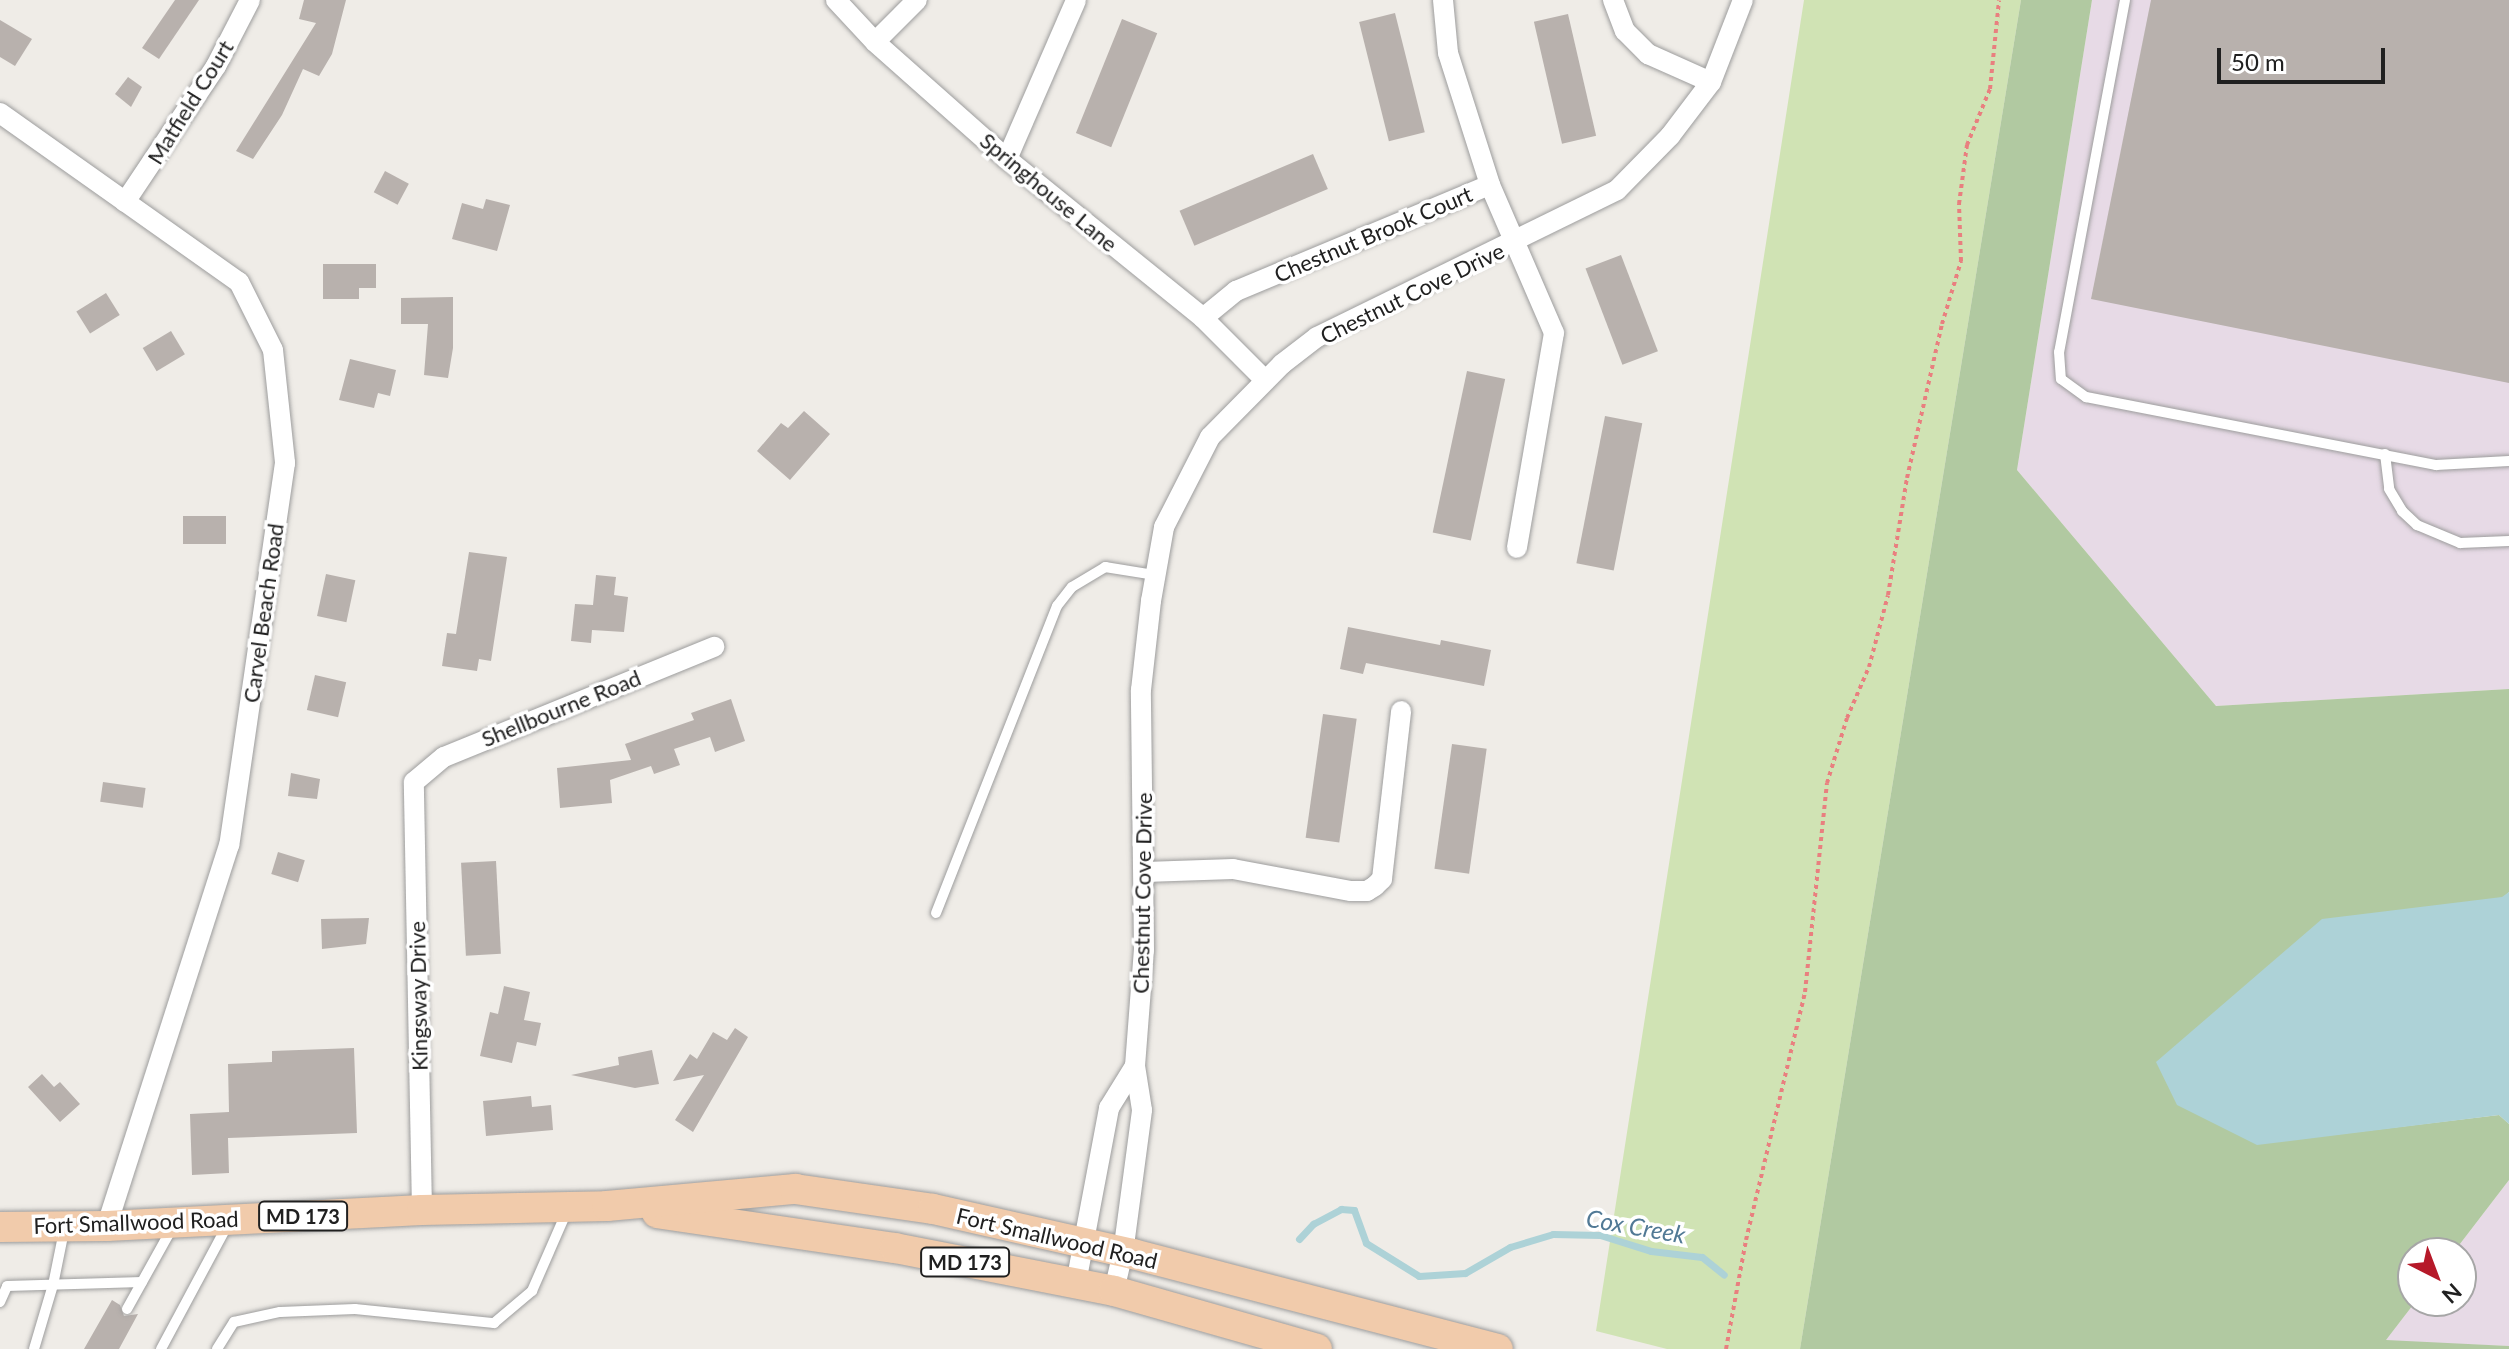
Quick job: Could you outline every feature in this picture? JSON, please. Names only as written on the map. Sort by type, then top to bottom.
[{"type":"main road","name":"Fort Smallwood Road","points":[[0,1227],[107,1226],[422,1210],[607,1206],[795,1189],[933,1209],[1343,1306],[1498,1349]]},
{"type":"main road","name":"Fort Smallwood Road","points":[[607,1206],[895,1248],[1076,1283],[1317,1349]]},
{"type":"street","name":"Matfield Court","points":[[125,202],[216,66],[250,0]]},
{"type":"street","name":"Springhouse Lane","points":[[836,0],[875,42],[1007,159],[1203,318],[1265,380]]},
{"type":"street","points":[[875,42],[917,0]]},
{"type":"street","points":[[1007,159],[1076,0]]},
{"type":"street","points":[[1443,0],[1448,53],[1490,185]]},
{"type":"street","points":[[1613,0],[1625,31],[1648,54],[1711,82]]},
{"type":"street","name":"Chestnut Cove Drive","points":[[1114,1291],[1123,1253],[1142,1110],[1135,1066],[1144,950],[1141,690],[1164,527],[1210,437],[1265,380],[1317,337],[1515,243],[1617,190],[1670,136],[1711,82],[1743,0]]},
{"type":"street","name":"Carvel Beach Road","points":[[0,113],[239,282],[273,350],[285,463],[229,845],[107,1226]]},
{"type":"street","name":"Chestnut Brook Court","points":[[1203,318],[1236,291],[1490,185],[1554,333],[1517,548]]},
{"type":"street","name":"Shellbourne Road","points":[[414,782],[444,757],[714,647]]},
{"type":"street","points":[[1145,872],[1233,869],[1351,891],[1367,891],[1375,886],[1382,879],[1401,711]]},
{"type":"street","name":"Kingsway Drive","points":[[414,782],[422,1210]]},
{"type":"street","name":"Chestnut Cove Drive","points":[[1076,1283],[1109,1108],[1135,1066]]},
{"type":"lane","points":[[2125,0],[2059,352],[2061,379],[2086,397],[2436,465],[2509,461]]},
{"type":"lane","points":[[2385,454],[2389,489],[2402,511],[2417,525],[2451,541],[2509,541]]},
{"type":"lane","points":[[936,913],[1057,606],[1072,587],[1105,567],[1155,575]]},
{"type":"lane","points":[[217,1349],[234,1322],[280,1312],[355,1309],[494,1323],[532,1291],[569,1207]]},
{"type":"lane","points":[[161,1349],[231,1219]]},
{"type":"lane","points":[[127,1309],[175,1223]]},
{"type":"lane","points":[[34,1349],[53,1285],[64,1227]]},
{"type":"lane","points":[[0,1302],[7,1286],[142,1282]]},
{"type":"path","points":[[1726,1349],[1746,1240],[1786,1084],[1805,992],[1827,783],[1847,718],[1869,667],[1888,595],[1907,478],[1942,324],[1961,261],[1959,204],[1967,145],[1990,89],[1999,0]]},
{"type":"shaded area","points":[[2092,0],[2509,0],[2509,689],[2216,706],[2017,470]]},
{"type":"shaded area","points":[[2509,1180],[2509,1346],[2385,1341],[2404,1317],[2477,1317],[2477,1237],[2465,1237]]},
{"type":"green space","points":[[1804,0],[2021,0],[1800,1349],[1667,1349],[1596,1331]]},
{"type":"green space","points":[[2021,0],[2092,0],[2017,470],[2216,706],[2509,689],[2509,892],[2257,1144],[2499,1115],[2509,1124],[2509,1180],[2465,1237],[2397,1237],[2397,1317],[2404,1317],[2386,1340],[2509,1346],[2509,1349],[1800,1349]]},
{"type":"water","points":[[2509,892],[2509,1124],[2499,1115],[2257,1145],[2177,1105],[2156,1062],[2322,919],[2502,897]]},
{"type":"building","points":[[175,0],[199,0],[159,59],[142,48]]},
{"type":"building","points":[[304,0],[346,0],[332,54],[319,76],[303,69],[282,115],[253,159],[236,151],[316,23],[299,19]]},
{"type":"building","points":[[2151,0],[2509,0],[2509,383],[2091,299]]},
{"type":"building","points":[[1395,13],[1425,132],[1389,141],[1359,22]]},
{"type":"building","points":[[1568,14],[1596,136],[1562,144],[1534,22]]},
{"type":"building","points":[[1122,19],[1157,33],[1111,147],[1076,133]]},
{"type":"building","points":[[0,20],[32,39],[15,66],[0,57]]},
{"type":"building","points":[[128,77],[142,87],[131,107],[115,94]]},
{"type":"building","points":[[1313,154],[1328,189],[1194,246],[1180,211]]},
{"type":"building","points":[[385,171],[409,184],[398,205],[374,192]]},
{"type":"building","points":[[486,199],[510,205],[497,251],[452,239],[462,203],[483,209]]},
{"type":"building","points":[[1621,255],[1658,351],[1622,365],[1586,269]]},
{"type":"building","points":[[323,264],[376,264],[376,288],[359,288],[359,299],[323,299]]},
{"type":"building","points":[[106,293],[120,315],[90,334],[76,312]]},
{"type":"building","points":[[453,297],[453,348],[448,378],[424,375],[428,324],[401,324],[401,298]]},
{"type":"building","points":[[171,331],[185,354],[157,371],[143,348]]},
{"type":"building","points":[[350,359],[396,370],[390,396],[378,393],[374,408],[339,400]]},
{"type":"building","points":[[1467,371],[1505,379],[1471,541],[1433,532]]},
{"type":"building","points":[[804,411],[830,434],[790,480],[757,451],[781,423],[788,428]]},
{"type":"building","points":[[1605,416],[1642,423],[1614,570],[1576,563]]},
{"type":"building","points":[[183,516],[226,516],[226,544],[183,544]]},
{"type":"building","points":[[469,552],[507,557],[491,661],[479,659],[477,671],[442,666],[447,633],[456,634]]},
{"type":"building","points":[[326,574],[355,580],[346,622],[317,616]]},
{"type":"building","points":[[596,575],[616,577],[614,595],[628,597],[624,632],[592,630],[591,643],[571,641],[575,604],[593,605]]},
{"type":"building","points":[[1348,627],[1440,645],[1441,640],[1491,650],[1484,686],[1366,663],[1363,674],[1340,669]]},
{"type":"building","points":[[315,675],[346,682],[338,717],[307,710]]},
{"type":"building","points":[[731,699],[745,741],[715,752],[710,737],[674,749],[680,765],[654,774],[651,766],[610,780],[612,803],[560,808],[557,768],[631,760],[625,744],[694,720],[691,713]]},
{"type":"building","points":[[1323,714],[1357,719],[1339,843],[1306,838]]},
{"type":"building","points":[[1452,744],[1487,749],[1469,874],[1434,869]]},
{"type":"building","points":[[291,773],[320,779],[317,799],[288,796]]},
{"type":"building","points":[[103,782],[146,788],[143,808],[100,802]]},
{"type":"building","points":[[278,852],[305,860],[298,882],[271,874]]},
{"type":"building","points":[[496,861],[501,954],[466,956],[461,863]]},
{"type":"building","points":[[369,918],[366,944],[322,949],[321,919]]},
{"type":"building","points":[[504,986],[530,992],[524,1020],[541,1023],[536,1046],[517,1042],[512,1063],[480,1056],[490,1012],[498,1014]]},
{"type":"building","points":[[735,1028],[748,1037],[693,1132],[675,1120],[704,1075],[673,1081],[690,1054],[697,1059],[713,1032],[727,1040]]},
{"type":"building","points":[[354,1048],[357,1133],[228,1138],[229,1173],[192,1175],[190,1114],[229,1112],[228,1064],[272,1062],[272,1051]]},
{"type":"building","points":[[652,1050],[659,1084],[635,1088],[571,1075],[619,1065],[618,1057]]},
{"type":"building","points":[[42,1074],[54,1087],[60,1082],[80,1104],[60,1122],[28,1087]]},
{"type":"building","points":[[531,1096],[532,1107],[551,1105],[553,1130],[486,1136],[483,1101]]},
{"type":"building","points":[[112,1300],[120,1305],[124,1316],[138,1314],[119,1349],[84,1349]]},
{"type":"waterway","name":"Cox Creek","points":[[1299,1239],[1313,1224],[1341,1209],[1354,1210],[1366,1243],[1419,1276],[1465,1273],[1510,1247],[1553,1234],[1600,1235],[1651,1251],[1702,1257],[1724,1275]]}]
